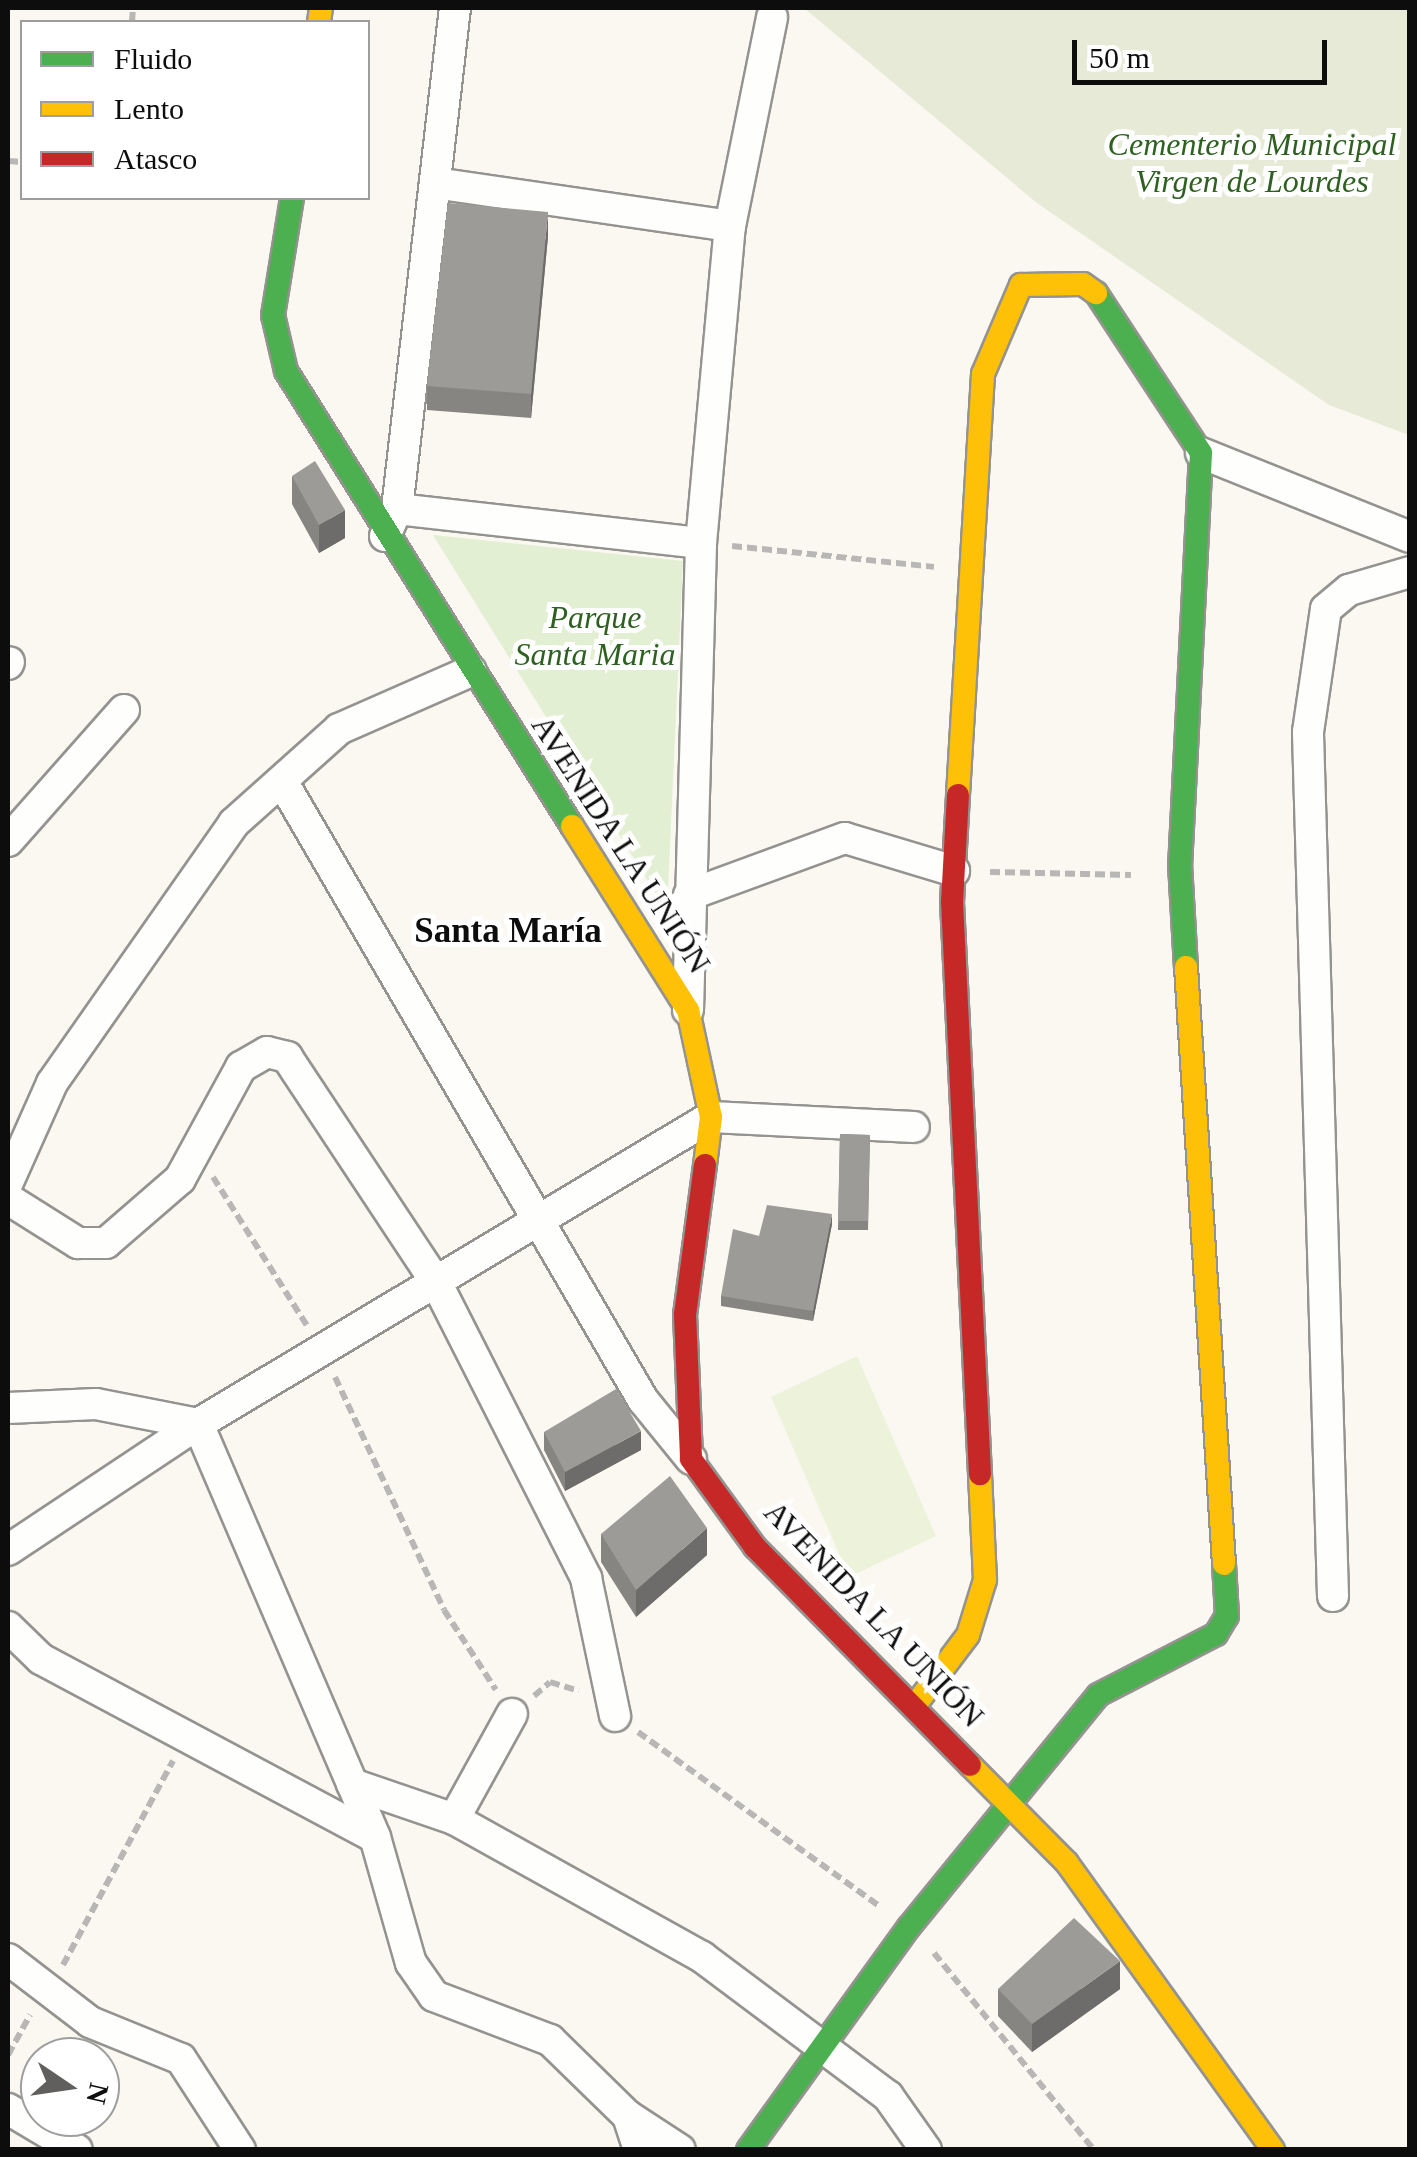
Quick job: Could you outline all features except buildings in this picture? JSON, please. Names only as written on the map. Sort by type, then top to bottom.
[{"type":"street","points":[[455,8],[391,522],[701,543]]},
{"type":"street","points":[[688,1010],[701,543],[730,226],[772,16]]},
{"type":"street","points":[[435,184],[730,226]]},
{"type":"street","name":"AVENIDA LA UNIÓN","points":[[292,200],[273,315],[286,371],[391,522],[471,671],[688,1010],[711,1117],[684,1314],[691,1459],[756,1547],[1010,1798],[1273,2150]]},
{"type":"street","points":[[748,2150],[909,1927],[1010,1798],[1098,1695],[1216,1634],[1227,1616],[1180,864],[1201,453],[1103,298],[1084,284],[1020,285],[983,374],[954,871],[985,1580],[968,1635],[916,1704]]},
{"type":"street","points":[[1201,453],[1410,537]]},
{"type":"street","points":[[1332,1596],[1308,732],[1326,609],[1349,590],[1410,572]]},
{"type":"street","points":[[8,1182],[52,1083],[144,944],[234,823],[339,730],[471,671]]},
{"type":"street","points":[[8,841],[124,710]]},
{"type":"street","points":[[282,781],[384,968],[543,1218],[643,1400],[691,1459]]},
{"type":"street","points":[[689,895],[845,838],[954,871]]},
{"type":"street","points":[[8,1199],[78,1242],[106,1242],[148,1215],[195,1148],[241,1067],[267,1052],[287,1058],[436,1282],[586,1578],[616,1716]]},
{"type":"street","points":[[8,1550],[198,1424],[711,1117],[914,1127]]},
{"type":"street","points":[[8,1408],[96,1404],[198,1424]]},
{"type":"street","points":[[198,1424],[375,1837],[411,1964],[434,1996],[550,2040],[628,2116],[680,2150]]},
{"type":"street","points":[[8,1627],[40,1660],[188,1734],[375,1837]]},
{"type":"street","points":[[454,1819],[512,1714]]},
{"type":"street","points":[[352,1784],[454,1819],[702,1957],[888,2096],[926,2150]]},
{"type":"street","points":[[8,1958],[65,2002],[181,2059],[240,2150]]},
{"type":"street","points":[[8,2109],[77,2150]]},
{"type":"street","points":[[628,2116],[639,2150]]},
{"type":"path","points":[[701,543],[972,570]]},
{"type":"path","points":[[954,871],[1132,875]]},
{"type":"path","points":[[195,1148],[322,1350],[444,1610],[512,1714],[550,1682],[566,1681],[909,1927],[1094,2150]]},
{"type":"path","points":[[65,2002],[58,1973],[188,1734]]},
{"type":"path","points":[[8,2056],[32,2013],[40,2022]]},
{"type":"green space","name":"Cementerio Municipal Virgen de Lourdes","points":[[804,8],[1409,8],[1409,435],[1329,405],[1037,203]]},
{"type":"green space","name":"Parque Santa Maria","points":[[433,535],[683,561],[667,912]]},
{"type":"green space","points":[[857,1356],[936,1536],[849,1577],[771,1397]]},
{"type":"traffic: fast","points":[[292,200],[273,315],[286,371],[572,826]]},
{"type":"traffic: fast","points":[[1096,293],[1201,453],[1180,864],[1186,967]]},
{"type":"traffic: fast","points":[[748,2150],[909,1927],[1098,1695],[1216,1634],[1227,1616],[1224,1564]]},
{"type":"traffic: slow","points":[[319,20],[321,8]]},
{"type":"traffic: slow","points":[[958,795],[983,374],[1021,285],[1083,284],[1096,293]]},
{"type":"traffic: slow","points":[[572,826],[688,1010],[711,1117],[705,1165]]},
{"type":"traffic: slow","points":[[1186,967],[1224,1564]]},
{"type":"traffic: slow","points":[[916,1704],[968,1635],[985,1580],[980,1474]]},
{"type":"traffic: slow","points":[[970,1765],[1067,1863],[1273,2150]]},
{"type":"traffic: jam","points":[[958,795],[952,902],[980,1474]]},
{"type":"traffic: jam","points":[[705,1165],[685,1314],[691,1459],[755,1547],[970,1765]]},
{"type":"district","name":"Santa María","points":[[508,931]]}]
